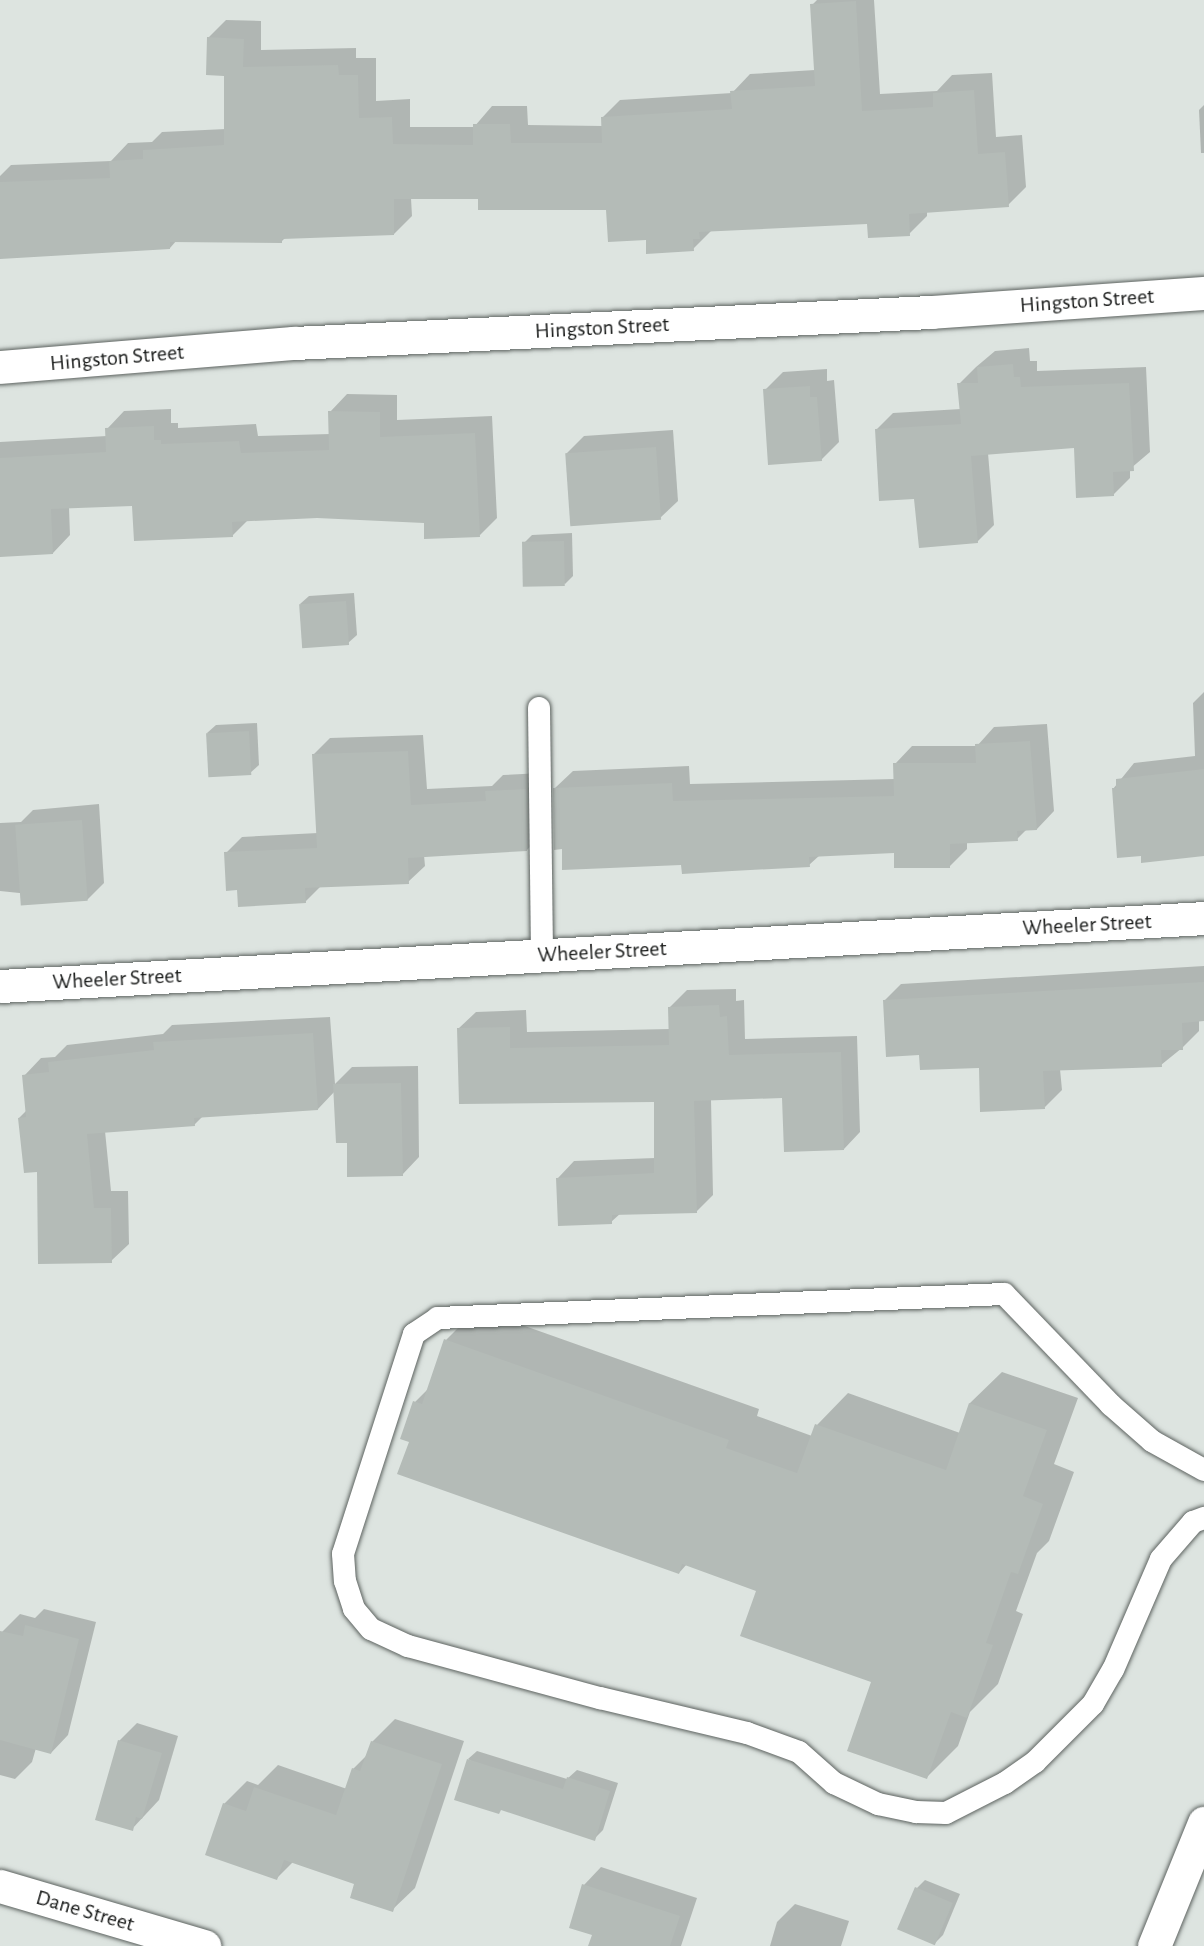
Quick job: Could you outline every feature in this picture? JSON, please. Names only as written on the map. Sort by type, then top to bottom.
[{"type":"street","name":"Hingston Street","points":[[0,367],[294,343],[931,312],[1204,292]]},
{"type":"street","name":"Wheeler Street","points":[[0,986],[1204,918]]},
{"type":"street","points":[[1154,1946],[1204,1823]]},
{"type":"street","name":"Dane Street","points":[[0,1886],[204,1946]]},
{"type":"lane","points":[[540,708],[542,956]]},
{"type":"lane","points":[[1204,1470],[1152,1441],[1111,1405],[1004,1294],[438,1318],[414,1334],[343,1554],[345,1581],[354,1609],[371,1629],[408,1646],[600,1698],[747,1733],[799,1752],[834,1783],[878,1804],[916,1812],[946,1813],[1005,1784],[1035,1762],[1093,1704],[1113,1670],[1161,1559],[1192,1522],[1204,1518]]},
{"type":"building","points":[[856,1],[862,111],[933,107],[933,93],[974,90],[978,154],[1005,152],[1009,207],[909,214],[910,236],[868,238],[867,224],[699,232],[700,239],[693,239],[694,251],[646,254],[646,240],[608,242],[606,210],[478,210],[478,199],[394,199],[394,235],[282,239],[282,243],[170,242],[170,249],[0,259],[0,182],[110,178],[109,161],[143,159],[143,150],[224,145],[224,76],[206,75],[207,37],[244,39],[243,67],[338,65],[339,75],[358,75],[359,118],[392,117],[393,144],[473,145],[473,124],[510,124],[511,143],[602,143],[601,117],[732,109],[730,91],[815,86],[810,4]]},
{"type":"building","points":[[1013,364],[1014,377],[1020,377],[1021,387],[1129,383],[1134,471],[1113,472],[1114,496],[1076,498],[1074,448],[971,456],[978,543],[919,548],[914,499],[879,501],[875,429],[961,424],[957,383],[978,383],[977,367]]},
{"type":"building","points":[[810,386],[810,397],[817,397],[822,461],[768,465],[763,389]]},
{"type":"building","points":[[328,411],[380,412],[380,437],[475,433],[480,537],[424,539],[424,523],[317,518],[232,522],[233,537],[134,541],[132,506],[51,509],[53,554],[0,557],[0,458],[106,452],[105,428],[154,426],[154,440],[161,440],[161,444],[239,441],[241,453],[329,450]]},
{"type":"building","points":[[656,447],[661,520],[570,526],[565,453]]},
{"type":"building","points":[[564,541],[565,586],[523,587],[522,542]]},
{"type":"building","points":[[346,601],[349,645],[302,648],[299,604]]},
{"type":"building","points":[[249,731],[251,775],[208,777],[206,733]]},
{"type":"building","points":[[1030,741],[1037,830],[1017,831],[1018,841],[950,844],[950,868],[894,868],[894,853],[809,857],[810,867],[682,874],[681,865],[562,870],[562,849],[554,850],[553,788],[672,783],[673,801],[894,796],[893,763],[976,763],[975,744]]},
{"type":"building","points":[[408,751],[411,805],[486,801],[485,791],[526,789],[527,851],[408,858],[409,884],[305,888],[306,903],[238,907],[237,890],[226,891],[224,852],[317,848],[312,754]]},
{"type":"building","points":[[1204,769],[1204,856],[1141,863],[1141,856],[1117,858],[1112,788],[1116,788],[1116,779]]},
{"type":"building","points":[[82,820],[88,901],[21,905],[15,825]]},
{"type":"building","points":[[1204,982],[1204,1021],[1182,1023],[1183,1050],[1161,1050],[1162,1067],[1043,1071],[1045,1109],[980,1112],[979,1068],[920,1070],[919,1055],[886,1057],[883,1000]]},
{"type":"building","points":[[719,1005],[720,1017],[727,1016],[729,1055],[841,1052],[844,1150],[784,1152],[782,1098],[694,1101],[697,1213],[612,1215],[612,1224],[558,1226],[556,1178],[654,1173],[654,1102],[459,1104],[457,1028],[510,1027],[510,1048],[669,1045],[668,1007]]},
{"type":"building","points":[[313,1033],[318,1110],[194,1118],[195,1126],[87,1134],[94,1208],[111,1208],[112,1263],[38,1264],[37,1172],[24,1173],[18,1118],[26,1117],[22,1075],[49,1072],[48,1062],[154,1050],[153,1042]]},
{"type":"building","points":[[401,1083],[403,1176],[347,1177],[347,1143],[336,1143],[333,1084]]},
{"type":"building","points":[[444,1339],[729,1440],[726,1448],[797,1473],[815,1424],[946,1470],[969,1403],[1047,1430],[1023,1496],[1043,1504],[1018,1574],[1011,1572],[986,1643],[993,1645],[967,1718],[951,1712],[927,1779],[847,1751],[871,1682],[740,1636],[756,1591],[682,1564],[679,1574],[397,1474],[409,1442],[400,1439],[413,1401],[422,1404]]},
{"type":"building","points":[[25,1625],[79,1639],[51,1754],[0,1740],[0,1631],[23,1636]]},
{"type":"building","points":[[118,1740],[162,1753],[142,1819],[136,1817],[133,1831],[95,1820]]},
{"type":"building","points":[[371,1741],[442,1764],[393,1912],[350,1898],[354,1884],[284,1860],[277,1880],[205,1855],[223,1803],[246,1811],[254,1787],[336,1815],[352,1768],[360,1771]]},
{"type":"building","points":[[467,1759],[563,1789],[567,1777],[610,1791],[595,1841],[501,1810],[499,1814],[454,1800]]},
{"type":"building","points":[[582,1884],[680,1916],[670,1946],[588,1946],[592,1935],[569,1928]]},
{"type":"building","points":[[915,1887],[953,1903],[935,1945],[897,1929]]}]
